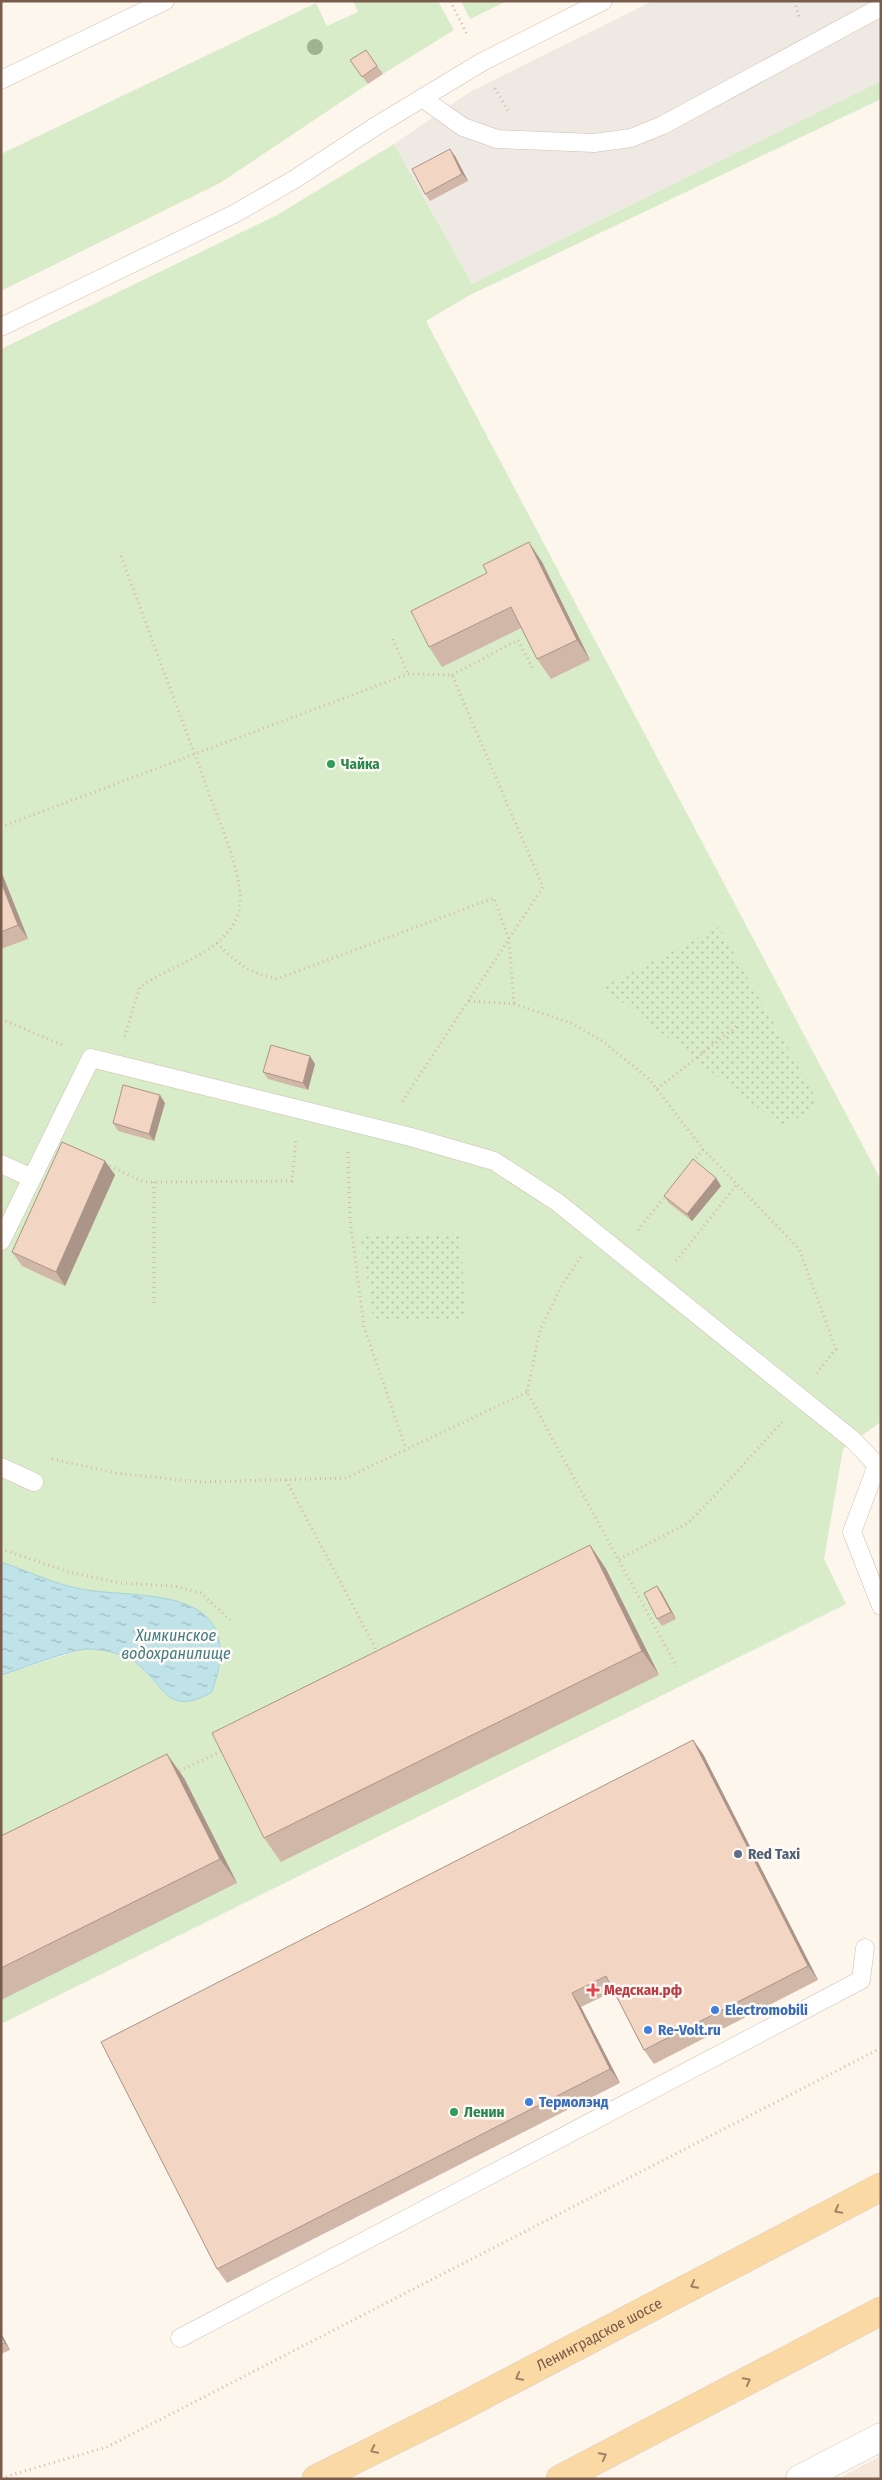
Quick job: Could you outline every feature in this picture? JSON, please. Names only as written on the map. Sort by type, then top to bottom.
[{"type":"main road","name":"Ленинградское шоссе","points":[[316,2479],[457,2409],[881,2187]]},
{"type":"main road","points":[[560,2479],[881,2311]]},
{"type":"street","points":[[800,2479],[881,2437]]},
{"type":"lane","points":[[1,80],[164,1]]},
{"type":"lane","points":[[1,327],[234,214],[295,179],[482,62],[603,1]]},
{"type":"lane","points":[[422,98],[463,127],[497,139],[594,142],[631,138],[663,125],[881,7]]},
{"type":"lane","points":[[1,1242],[91,1058],[384,1130],[494,1161],[557,1202],[598,1237],[620,1252],[853,1440],[877,1465],[852,1532],[881,1606]]},
{"type":"lane","points":[[1,1164],[32,1178]]},
{"type":"lane","points":[[1,1467],[34,1482]]},
{"type":"lane","points":[[180,2338],[861,1980],[865,1948]]},
{"type":"path","points":[[450,1],[471,41]]},
{"type":"path","points":[[114,1064],[140,988],[217,943],[225,936],[237,916],[240,906],[239,883],[232,855],[121,556]]},
{"type":"path","points":[[392,639],[408,674]]},
{"type":"path","points":[[1,827],[195,756],[408,674],[452,675],[518,640],[534,671]]},
{"type":"path","points":[[384,1130],[543,887],[452,675]]},
{"type":"path","points":[[217,943],[237,964],[261,976],[277,978],[494,898],[509,940],[514,1004]]},
{"type":"path","points":[[469,1000],[514,1004],[571,1023],[604,1042],[648,1079],[703,1149],[738,1183],[799,1249],[836,1348],[816,1375]]},
{"type":"path","points":[[1,1019],[91,1058]]},
{"type":"path","points":[[657,1089],[737,1026]]},
{"type":"path","points":[[354,1123],[348,1140],[350,1219],[364,1327],[406,1449]]},
{"type":"path","points":[[101,1162],[144,1182],[292,1181],[297,1136]]},
{"type":"path","points":[[692,1163],[703,1149]]},
{"type":"path","points":[[154,1182],[154,1307]]},
{"type":"path","points":[[658,1283],[738,1183]]},
{"type":"path","points":[[620,1252],[668,1193]]},
{"type":"path","points":[[598,1237],[562,1285],[540,1330],[528,1392],[677,1667]]},
{"type":"path","points":[[47,1458],[116,1473],[200,1482],[346,1478],[528,1392]]},
{"type":"path","points":[[619,1559],[688,1523],[787,1416]]},
{"type":"path","points":[[286,1480],[375,1647],[378,1661]]},
{"type":"path","points":[[1,1549],[69,1572],[121,1582],[174,1586],[201,1593],[230,1620]]},
{"type":"path","points":[[172,1774],[225,1750]]},
{"type":"path","points":[[1,2478],[106,2447],[881,2048]]},
{"type":"shaded area","points":[[653,1],[881,1],[881,81],[472,284],[394,144],[470,92]]},
{"type":"shaded area","points":[[881,2456],[881,2479],[837,2479]]},
{"type":"green space","points":[[353,1],[438,1],[454,30],[383,74],[356,67],[368,84],[220,183],[1,291],[1,154],[316,3],[327,26],[358,12]]},
{"type":"green space","points":[[461,1],[507,1],[470,19]]},
{"type":"green space","name":"Чайка","points":[[881,81],[881,99],[470,295],[426,321],[881,1180],[881,1422],[843,1449],[824,1559],[846,1604],[1,2024],[1,1675],[87,1648],[119,1654],[139,1665],[166,1695],[212,1692],[219,1666],[220,1646],[219,1639],[211,1623],[198,1611],[180,1603],[160,1598],[71,1587],[1,1562],[1,349],[277,215],[394,144],[472,284]]},
{"type":"green space","points":[[719,927],[819,1103],[783,1128],[603,987]]},
{"type":"green space","points":[[461,1233],[465,1320],[374,1322],[361,1236]]},
{"type":"water","name":"Химкинское водохранилище","points":[[1,1562],[71,1587],[102,1592],[151,1596],[174,1600],[194,1608],[210,1621],[219,1640],[219,1666],[212,1692],[198,1699],[178,1701],[163,1691],[140,1666],[129,1658],[90,1649],[61,1655],[1,1675]]},
{"type":"building","points":[[366,50],[377,66],[362,77],[350,60]]},
{"type":"building","points":[[450,149],[462,174],[425,194],[412,169]]},
{"type":"building","points":[[529,542],[577,640],[537,659],[511,607],[429,647],[411,611],[487,573],[483,565]]},
{"type":"building","points":[[1,882],[18,925],[1,932]]},
{"type":"building","points":[[271,1045],[310,1056],[303,1083],[263,1072]]},
{"type":"building","points":[[123,1085],[160,1095],[149,1134],[113,1123]]},
{"type":"building","points":[[62,1142],[105,1161],[56,1272],[12,1252]]},
{"type":"building","points":[[693,1159],[716,1178],[687,1214],[664,1196]]},
{"type":"building","points":[[590,1545],[642,1651],[264,1838],[212,1733]]},
{"type":"building","points":[[657,1586],[671,1612],[657,1619],[644,1593]]},
{"type":"building","points":[[693,1740],[808,1966],[644,2050],[606,1976],[572,1993],[610,2069],[217,2269],[101,2042]]},
{"type":"building","points":[[167,1754],[220,1859],[1,1968],[1,1836]]},
{"type":"building","points":[[1,2336],[5,2343],[1,2344]]},
{"type":"place","name":"Чайка","points":[[331,764]]},
{"type":"place","name":"Red Taxi","points":[[738,1854]]},
{"type":"place","name":"Медскан.рф","points":[[593,1990]]},
{"type":"place","name":"Electromobili","points":[[715,2010]]},
{"type":"place","name":"Re-Volt.ru","points":[[648,2030]]},
{"type":"place","name":"Термолэнд","points":[[529,2102]]},
{"type":"place","name":"Ленин","points":[[454,2112]]}]
